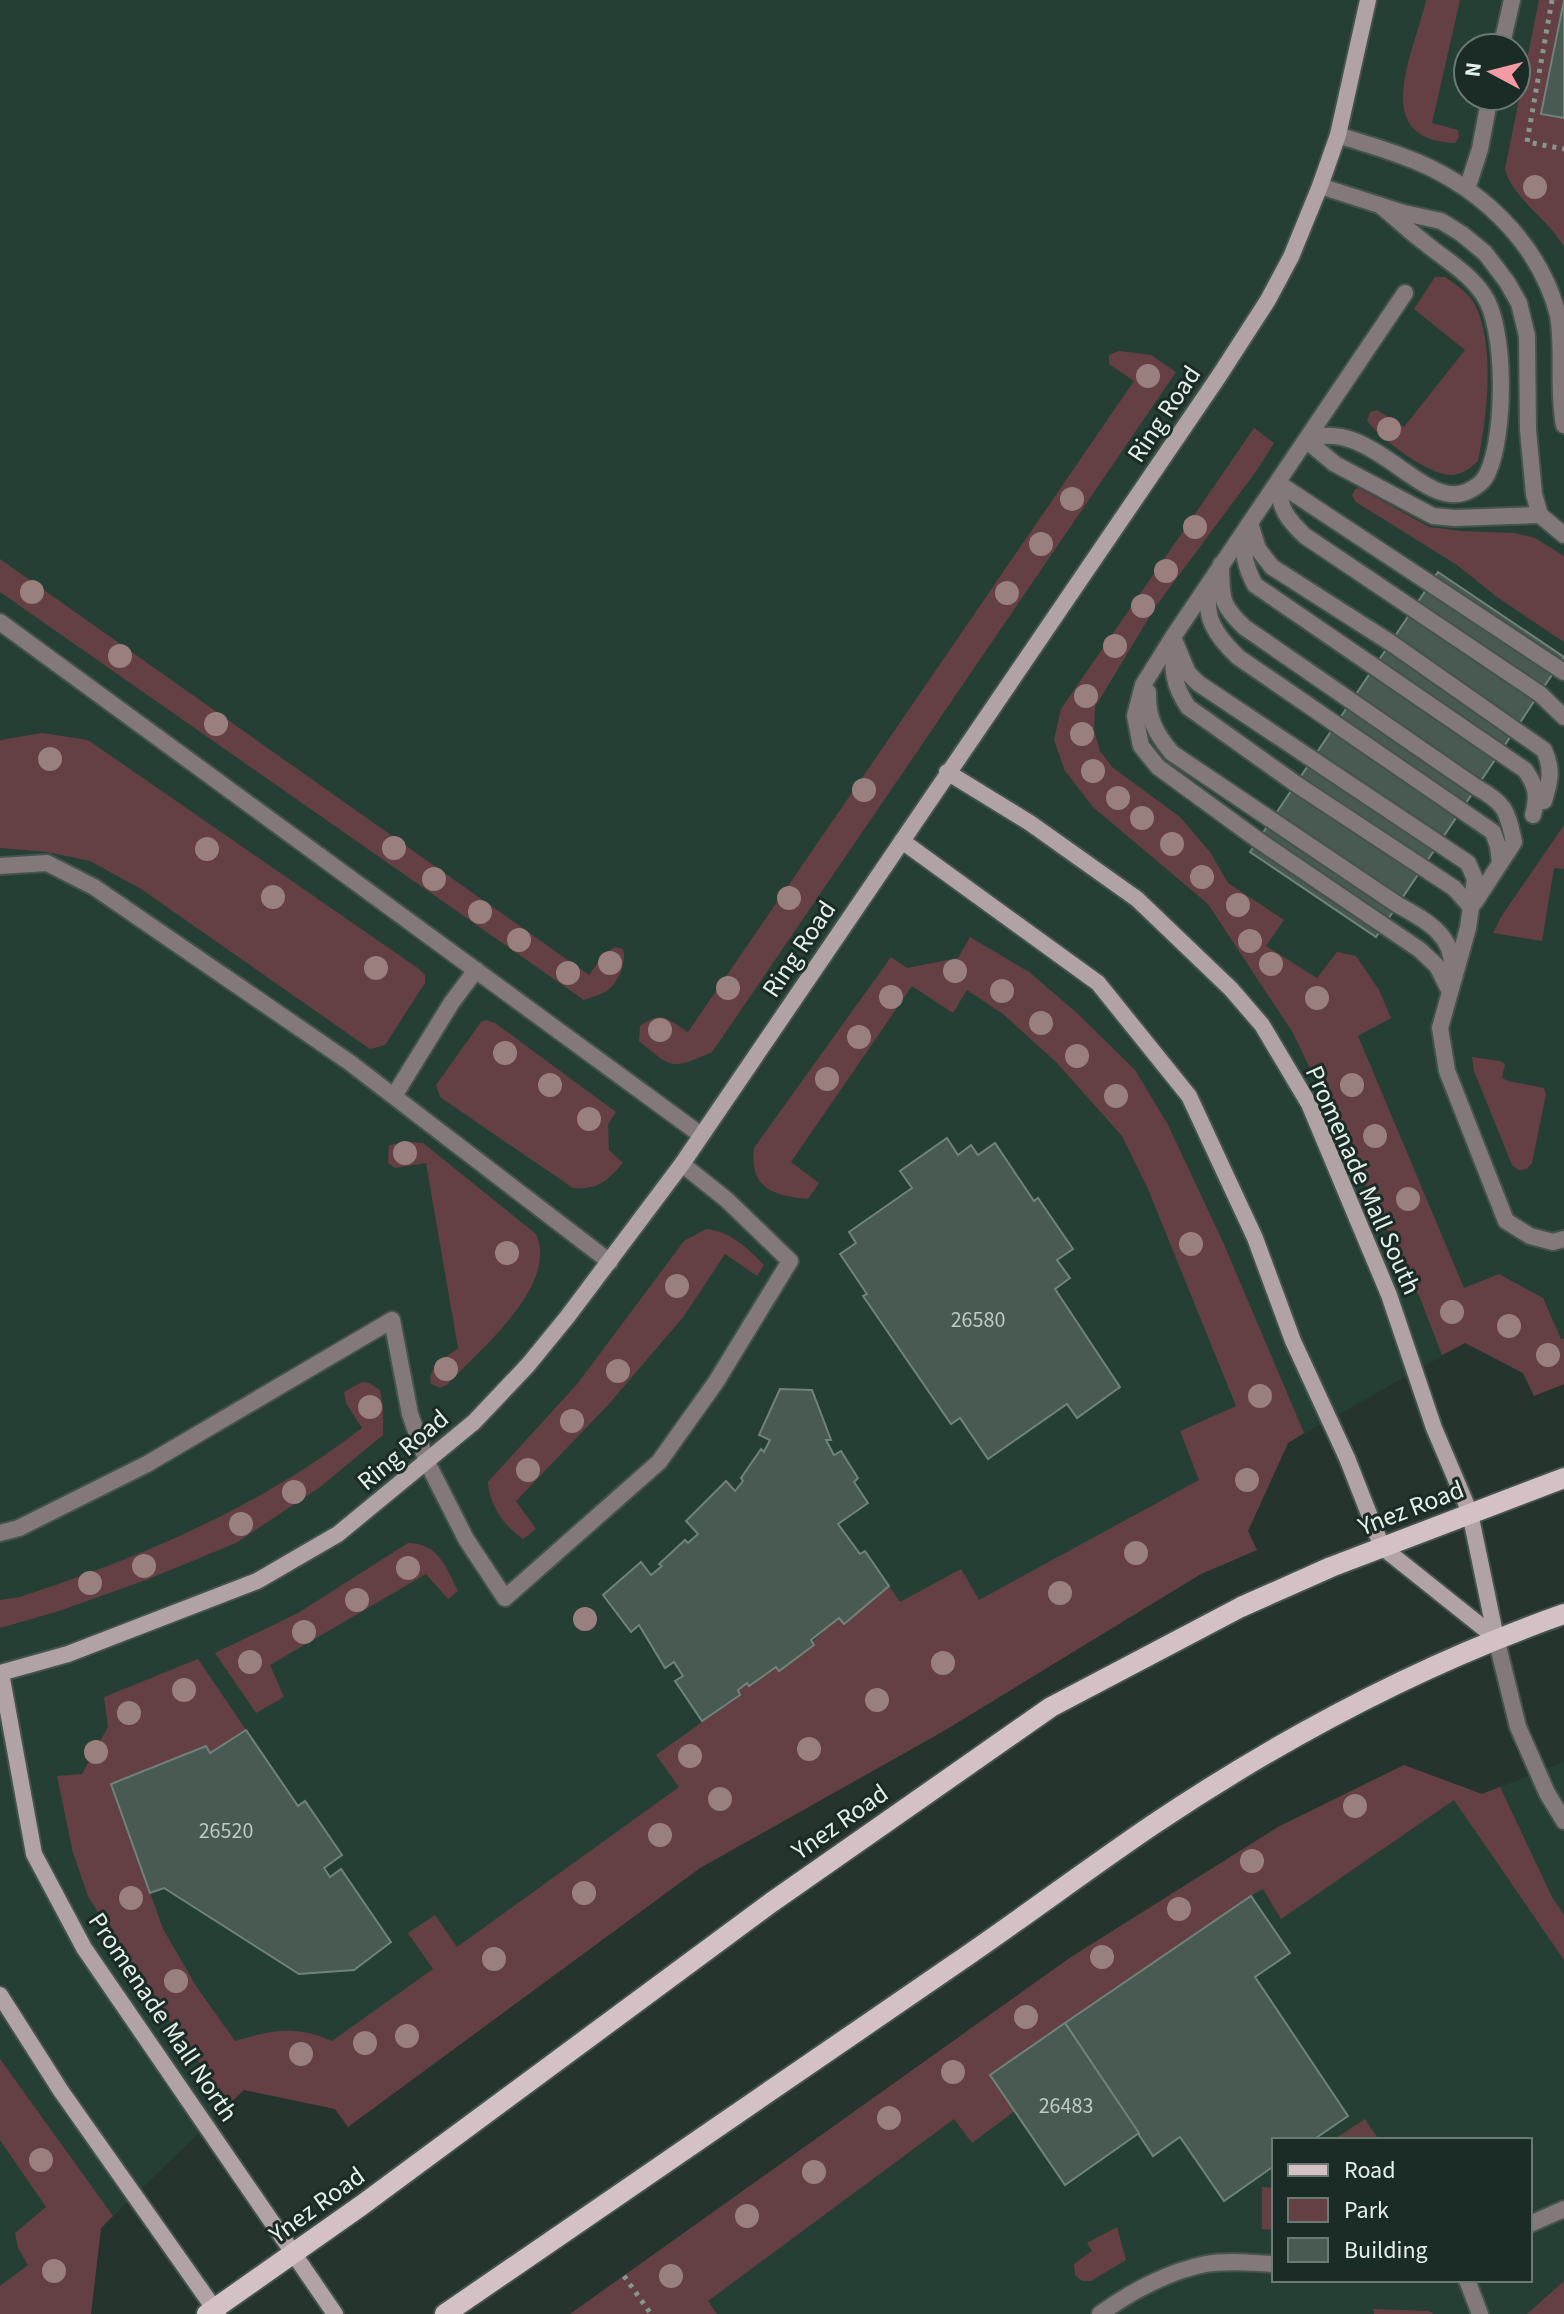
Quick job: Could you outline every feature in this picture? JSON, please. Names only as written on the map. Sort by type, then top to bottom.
[{"type":"main road","name":"Ynez Road","points":[[214,2312],[772,1902],[1051,1707],[1241,1607],[1382,1547],[1564,1478]]},
{"type":"main road","points":[[445,2314],[1153,1825],[1277,1749],[1401,1682],[1496,1638],[1564,1614]]},
{"type":"street","name":"Ring Road","points":[[0,1673],[68,1654],[257,1581],[338,1534],[474,1422],[528,1365],[610,1262],[682,1164],[1268,300],[1291,257],[1338,135],[1368,0]]},
{"type":"street","name":"Promenade Mall South","points":[[947,772],[1030,823],[1137,899],[1211,970],[1262,1025],[1309,1104],[1389,1295],[1434,1428],[1470,1513],[1496,1638]]},
{"type":"street","points":[[902,841],[1098,983],[1189,1096],[1255,1238],[1293,1341],[1347,1458],[1382,1547],[1496,1638]]},
{"type":"street","name":"Promenade Mall North","points":[[0,1673],[34,1854],[84,1948],[335,2314]]},
{"type":"street","points":[[0,1995],[61,2091],[214,2312]]},
{"type":"lane","points":[[1505,32],[1512,0]]},
{"type":"lane","points":[[1467,189],[1480,149],[1487,112]]},
{"type":"lane","points":[[1338,135],[1405,156],[1467,189],[1509,223],[1540,269],[1558,316],[1564,361],[1564,425]]},
{"type":"lane","points":[[1320,186],[1382,207],[1441,221],[1485,253],[1507,282],[1519,303],[1527,336],[1528,430],[1534,494],[1540,515],[1564,535]]},
{"type":"lane","points":[[1306,440],[1318,435],[1357,439],[1423,483],[1441,492],[1463,494],[1487,476],[1495,456],[1500,407],[1500,341],[1495,316],[1485,296],[1471,279],[1382,207]]},
{"type":"lane","points":[[1405,293],[1173,637],[1143,685],[1135,716],[1141,746],[1158,767],[1258,840],[1420,950],[1437,966],[1450,992]]},
{"type":"lane","points":[[1306,440],[1335,464],[1433,516],[1540,515]]},
{"type":"lane","points":[[1278,483],[1564,672]]},
{"type":"lane","points":[[1278,483],[1280,504],[1291,522],[1305,536],[1540,694],[1564,717]]},
{"type":"lane","points":[[1247,528],[1272,567],[1391,643],[1544,750],[1550,765],[1550,781],[1544,801]]},
{"type":"lane","points":[[1247,528],[1243,549],[1248,572],[1255,585],[1525,770],[1535,785],[1537,798],[1533,815]]},
{"type":"lane","points":[[1221,564],[1222,600],[1229,613],[1244,627],[1498,800],[1508,814],[1514,842]]},
{"type":"lane","points":[[1221,564],[1208,601],[1210,623],[1218,638],[1238,657],[1493,832],[1500,863]]},
{"type":"lane","points":[[0,622],[701,1135]]},
{"type":"lane","points":[[1173,637],[1188,673],[1198,683],[1468,863],[1475,879],[1471,907],[1440,1028],[1447,1071],[1506,1221],[1530,1236],[1553,1242],[1564,1239]]},
{"type":"lane","points":[[1173,637],[1173,678],[1188,707],[1296,784],[1454,888],[1471,907]]},
{"type":"lane","points":[[1154,667],[1147,693],[1148,711],[1156,734],[1172,753],[1398,905],[1432,924],[1448,944],[1453,957],[1450,992]]},
{"type":"lane","points":[[1471,907],[1544,801],[1564,766]]},
{"type":"lane","points":[[0,866],[47,863],[94,887],[349,1062],[610,1262]]},
{"type":"lane","points":[[394,1096],[452,1002],[476,970]]},
{"type":"lane","points":[[0,1533],[19,1528],[147,1464],[392,1320],[410,1414],[427,1462],[466,1539],[505,1598],[659,1462],[716,1382],[790,1261],[727,1200],[682,1164]]},
{"type":"lane","points":[[1496,1638],[1518,1727],[1547,1793],[1564,1821]]},
{"type":"lane","points":[[1532,2223],[1564,2209]]},
{"type":"lane","points":[[1100,2314],[1124,2296],[1204,2264],[1272,2264]]},
{"type":"lane","points":[[1468,2282],[1480,2314]]},
{"type":"path","points":[[1552,0],[1527,142],[1564,149]]},
{"type":"path","points":[[624,2276],[651,2314]]},
{"type":"shaded area","points":[[0,0],[1564,0],[1564,1384],[1534,1396],[1523,1373],[1465,1343],[1288,1443],[1248,1531],[1257,1550],[1201,1574],[942,1732],[700,1868],[348,2127],[335,2109],[243,2090],[101,2228],[91,2314],[0,2314]]},
{"type":"shaded area","points":[[1564,1762],[1564,2314],[570,2314],[1071,1957],[1278,1827],[1404,1765],[1482,1794]]},
{"type":"green space","points":[[1426,0],[1460,0],[1432,123],[1458,130],[1459,137],[1455,143],[1428,138],[1412,127],[1404,110],[1407,67]]},
{"type":"green space","points":[[1539,0],[1563,0],[1541,114],[1564,118],[1564,247],[1515,190],[1505,169],[1516,112],[1532,112],[1532,35]]},
{"type":"green space","points":[[1435,277],[1445,277],[1471,298],[1486,342],[1488,383],[1478,461],[1455,475],[1441,473],[1418,463],[1367,421],[1370,412],[1377,410],[1404,427],[1465,350],[1414,309]]},
{"type":"green space","points":[[1119,351],[1151,355],[1176,372],[712,1052],[680,1064],[666,1062],[639,1041],[640,1026],[660,1017],[688,1032],[1134,381],[1109,364],[1109,355]]},
{"type":"green space","points":[[1254,428],[1274,443],[1156,606],[1095,707],[1094,730],[1100,751],[1112,767],[1180,817],[1210,852],[1228,883],[1284,920],[1266,946],[1317,978],[1337,952],[1356,956],[1379,990],[1391,1018],[1358,1036],[1464,1288],[1499,1274],[1543,1298],[1561,1339],[1564,1339],[1564,1384],[1534,1396],[1523,1373],[1465,1343],[1442,1355],[1420,1298],[1293,1033],[1208,904],[1093,807],[1065,771],[1054,740],[1061,709]]},
{"type":"green space","points":[[1359,488],[1429,527],[1515,533],[1535,538],[1564,556],[1564,642],[1497,597],[1457,565],[1356,502],[1352,495]]},
{"type":"green space","points":[[0,559],[589,975],[603,955],[615,947],[623,949],[623,965],[616,982],[606,992],[584,1000],[0,592]]},
{"type":"green space","points":[[42,733],[88,740],[419,969],[425,975],[425,983],[385,1045],[370,1049],[141,889],[90,861],[47,852],[0,848],[0,740]]},
{"type":"green space","points":[[1564,825],[1564,869],[1554,868],[1542,941],[1493,933],[1501,917]]},
{"type":"green space","points":[[970,937],[1029,972],[1077,1013],[1135,1070],[1168,1125],[1223,1242],[1304,1433],[1288,1443],[1248,1531],[1257,1550],[1201,1574],[942,1732],[700,1868],[348,2127],[335,2109],[244,2090],[229,2104],[125,1958],[88,1896],[73,1853],[57,1776],[82,1774],[108,1727],[104,1697],[198,1659],[246,1730],[210,1753],[206,1746],[111,1784],[163,1929],[196,1986],[235,2041],[261,2034],[295,2031],[332,2041],[433,1969],[408,1933],[435,1915],[457,1947],[679,1787],[656,1755],[740,1695],[738,1690],[747,1683],[750,1686],[776,1667],[779,1671],[839,1618],[844,1624],[889,1586],[900,1602],[961,1569],[979,1600],[1199,1480],[1180,1431],[1236,1406],[1148,1189],[1122,1136],[1057,1063],[1003,1014],[967,990],[953,1013],[912,986],[791,1162],[819,1183],[808,1199],[785,1196],[766,1188],[756,1173],[754,1148],[891,957],[907,968],[958,958]]},
{"type":"green space","points":[[481,1022],[495,1023],[616,1112],[608,1125],[609,1150],[623,1163],[607,1179],[596,1186],[573,1188],[440,1097],[436,1085]]},
{"type":"green space","points":[[1472,1057],[1505,1064],[1502,1078],[1508,1081],[1544,1088],[1546,1094],[1532,1163],[1527,1169],[1519,1170],[1512,1165],[1474,1071]]},
{"type":"green space","points":[[423,1143],[536,1234],[540,1254],[536,1275],[512,1316],[447,1385],[440,1388],[431,1384],[432,1372],[438,1363],[458,1348],[426,1163],[395,1168],[388,1163],[389,1145]]},
{"type":"green space","points":[[706,1229],[731,1237],[764,1265],[757,1276],[725,1254],[684,1316],[608,1405],[516,1501],[536,1529],[523,1539],[499,1514],[491,1499],[488,1482],[578,1383],[684,1241]]},
{"type":"green space","points":[[362,1382],[380,1390],[383,1435],[320,1487],[236,1543],[146,1580],[0,1628],[0,1600],[20,1597],[155,1547],[241,1506],[323,1456],[362,1428],[346,1403],[344,1392]]},
{"type":"green space","points":[[408,1543],[427,1547],[434,1552],[445,1565],[458,1591],[448,1599],[426,1574],[270,1665],[284,1697],[256,1713],[215,1653],[298,1613]]},
{"type":"green space","points":[[1404,1765],[1482,1794],[1500,1787],[1552,1897],[1564,1915],[1564,1960],[1454,1800],[1281,1919],[1263,1889],[1257,1892],[990,2074],[1015,2111],[972,2143],[954,2119],[708,2301],[717,2314],[570,2314],[1071,1957],[1278,1827]]},
{"type":"green space","points":[[0,2059],[113,2216],[101,2228],[91,2314],[0,2314],[0,2286],[28,2265],[18,2248],[15,2233],[46,2207],[0,2140]]},
{"type":"green space","points":[[1365,2119],[1378,2138],[1336,2138]]},
{"type":"green space","points":[[1262,2187],[1272,2188],[1272,2230],[1262,2229]]},
{"type":"green space","points":[[1117,2227],[1126,2260],[1091,2281],[1082,2281],[1075,2275],[1074,2264],[1092,2251],[1087,2243]]},
{"type":"green space","points":[[1564,2281],[1564,2314],[1527,2314]]},
{"type":"green space","points":[[1373,2309],[1429,2311],[1434,2314],[1374,2314]]},
{"type":"building","points":[[1564,0],[1564,118],[1541,114]]},
{"type":"building","points":[[1438,572],[1564,657],[1376,937],[1250,852]]},
{"type":"building","points":[[947,1138],[958,1155],[971,1145],[978,1155],[995,1143],[1034,1201],[1038,1198],[1073,1249],[1057,1260],[1070,1278],[1055,1289],[1120,1387],[1077,1418],[1067,1404],[988,1459],[960,1418],[951,1424],[863,1296],[867,1294],[840,1254],[856,1243],[849,1232],[912,1188],[900,1171]]},
{"type":"building","points":[[780,1389],[812,1390],[831,1440],[826,1440],[834,1455],[841,1451],[858,1478],[854,1482],[868,1503],[838,1524],[860,1554],[865,1551],[889,1586],[844,1624],[839,1618],[811,1640],[814,1645],[779,1671],[776,1667],[749,1686],[747,1683],[738,1690],[740,1695],[702,1721],[675,1681],[683,1676],[674,1662],[665,1668],[639,1625],[631,1632],[603,1595],[641,1562],[651,1575],[685,1540],[688,1543],[698,1534],[686,1521],[726,1481],[735,1491],[743,1481],[741,1478],[761,1449],[764,1452],[770,1440],[759,1435]]},
{"type":"building","points":[[246,1730],[298,1806],[305,1801],[342,1855],[324,1868],[330,1877],[341,1869],[391,1942],[354,1970],[299,1974],[164,1888],[150,1893],[111,1784],[206,1746],[210,1753]]},
{"type":"building","points":[[1251,1896],[1290,1953],[1255,1977],[1348,2116],[1316,2138],[1272,2138],[1272,2167],[1224,2201],[1180,2137],[1153,2156],[1065,2023]]},
{"type":"building","points":[[1065,2023],[1139,2133],[1065,2185],[990,2075]]}]
